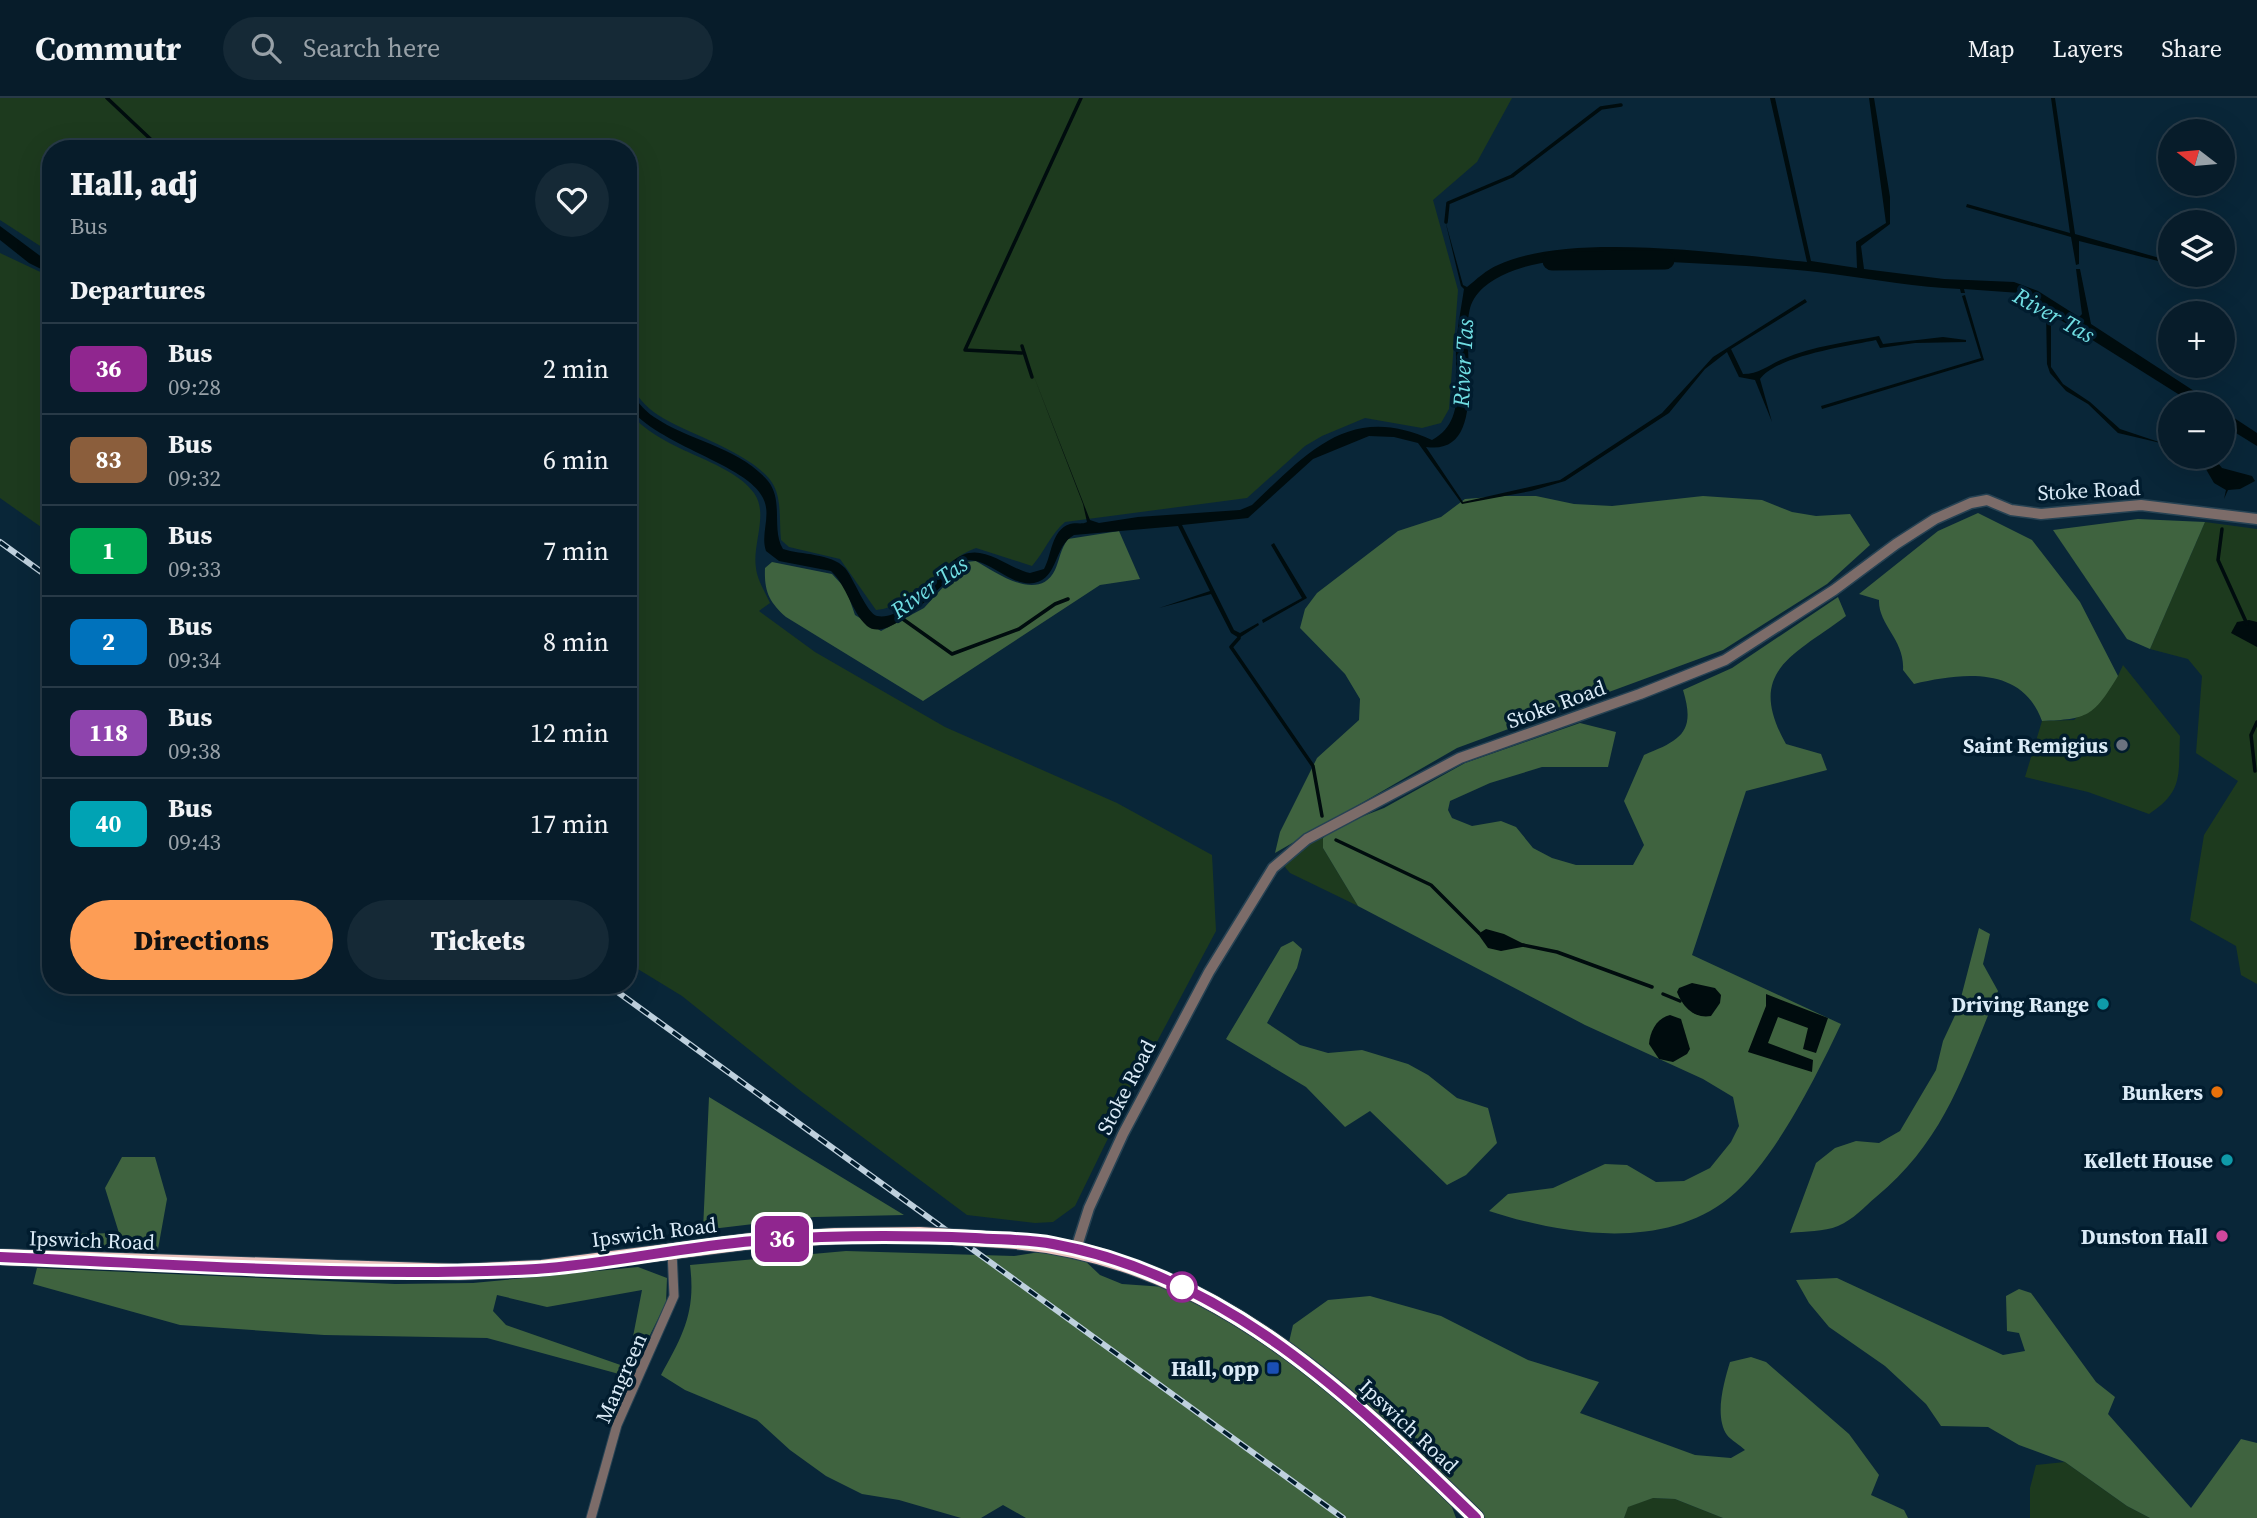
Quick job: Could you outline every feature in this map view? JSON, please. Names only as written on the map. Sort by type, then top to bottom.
[{"type":"highway","name":"Ipswich Road","points":[[0,1257],[458,1272],[542,1268],[673,1251],[807,1238],[920,1236],[1049,1243],[1076,1249],[1202,1295],[1252,1324],[1342,1391],[1476,1518]]},
{"type":"street","name":"Stoke Road","points":[[1076,1249],[1089,1208],[1123,1134],[1209,972],[1273,868],[1307,839],[1460,758],[1640,694],[1726,660],[1834,590],[1906,537],[1935,519],[1971,503],[1987,500],[2011,510],[2040,514],[2141,505],[2257,519]]},
{"type":"street","name":"Mangreen","points":[[591,1518],[617,1425],[674,1296],[673,1251]]},
{"type":"green space","points":[[0,98],[1512,98],[1477,162],[1433,200],[1458,290],[1449,409],[1441,423],[1422,428],[1365,418],[1305,446],[1247,498],[1065,522],[1032,566],[976,548],[951,562],[903,601],[876,610],[840,559],[789,547],[781,540],[780,513],[774,486],[753,464],[658,415],[637,395],[637,140],[42,140],[42,247],[0,220]]},
{"type":"green space","points":[[0,253],[42,273],[42,528],[0,498]]},
{"type":"green space","points":[[637,420],[657,436],[728,471],[754,493],[760,510],[756,568],[770,603],[759,611],[815,652],[945,727],[1117,803],[1212,855],[1216,931],[1135,1083],[1075,1206],[1053,1222],[1035,1223],[967,1215],[802,1092],[682,996],[637,968]]},
{"type":"green space","points":[[1536,496],[1574,504],[1612,506],[1703,496],[1762,500],[1792,512],[1816,516],[1850,514],[1870,545],[1827,584],[1723,650],[1457,748],[1275,853],[1280,832],[1317,758],[1359,720],[1360,699],[1345,674],[1300,628],[1305,609],[1317,593],[1398,531],[1441,517],[1465,499]]},
{"type":"green space","points":[[1978,513],[2032,540],[2080,602],[2118,676],[2102,700],[2088,713],[2070,719],[2042,721],[2033,703],[2020,690],[1988,677],[1951,677],[1914,684],[1903,670],[1900,650],[1883,617],[1879,600],[1859,594],[1938,531]]},
{"type":"green space","points":[[2138,519],[2205,522],[2150,649],[2127,639],[2053,530]]},
{"type":"green space","points":[[2205,522],[2257,529],[2257,984],[2241,975],[2236,946],[2190,920],[2204,835],[2238,781],[2196,753],[2202,676],[2188,659],[2150,649]]},
{"type":"green space","points":[[1119,531],[1140,579],[1100,585],[923,701],[786,617],[775,606],[765,583],[765,568],[772,562],[832,574],[846,589],[855,615],[881,631],[924,608],[966,562],[976,561],[1017,582],[1039,584],[1048,580],[1055,570],[1068,539]]},
{"type":"green space","points":[[1838,597],[1846,616],[1793,655],[1781,668],[1773,682],[1771,699],[1775,719],[1786,744],[1821,754],[1827,770],[1746,791],[1692,955],[1841,1024],[1820,1068],[1762,1164],[1729,1198],[1703,1215],[1674,1226],[1644,1232],[1612,1233],[1548,1227],[1489,1211],[1508,1194],[1553,1188],[1605,1164],[1627,1165],[1656,1182],[1684,1181],[1710,1168],[1731,1142],[1739,1126],[1733,1097],[1703,1079],[1585,1025],[1358,906],[1323,848],[1323,838],[1338,826],[1384,808],[1465,763],[1580,723],[1616,732],[1608,767],[1542,767],[1490,783],[1450,801],[1448,810],[1452,818],[1472,826],[1501,821],[1516,827],[1533,848],[1552,858],[1576,865],[1633,865],[1644,845],[1624,801],[1644,755],[1668,744],[1682,733],[1688,716],[1683,690],[1732,668]]},
{"type":"green space","points":[[2123,665],[2180,736],[2179,772],[2174,789],[2160,806],[2149,814],[2088,792],[2025,777],[2042,721],[2074,720],[2118,676]]},
{"type":"green space","points":[[1323,838],[1323,848],[1358,906],[1290,873],[1285,867],[1301,849]]},
{"type":"green space","points":[[1979,928],[1990,934],[1983,964],[1998,991],[1963,1076],[1936,1128],[1900,1175],[1854,1217],[1833,1228],[1790,1233],[1816,1163],[1835,1148],[1856,1141],[1879,1143],[1900,1131],[1936,1070],[1943,1041],[1958,1009]]},
{"type":"green space","points":[[1293,941],[1302,949],[1297,968],[1267,1023],[1300,1045],[1328,1053],[1362,1050],[1408,1064],[1428,1075],[1457,1098],[1488,1108],[1497,1143],[1466,1175],[1447,1185],[1370,1111],[1345,1127],[1306,1087],[1226,1039],[1281,947]]},
{"type":"green space","points":[[709,1097],[904,1215],[814,1217],[703,1230]]},
{"type":"green space","points":[[122,1157],[155,1157],[167,1199],[158,1249],[69,1246],[70,1234],[119,1233],[105,1188]]},
{"type":"green space","points":[[846,1251],[1014,1256],[1046,1251],[1082,1258],[1100,1275],[1122,1284],[1165,1287],[1238,1325],[1339,1399],[1450,1502],[1456,1518],[1026,1518],[1003,1505],[981,1518],[961,1518],[899,1500],[862,1494],[826,1476],[790,1450],[757,1420],[685,1390],[661,1375],[686,1323],[691,1296],[690,1265]]},
{"type":"green space","points":[[638,1267],[667,1278],[666,1303],[641,1353],[631,1347],[642,1290],[547,1307],[497,1295],[493,1311],[506,1325],[632,1369],[630,1377],[487,1338],[324,1335],[180,1325],[33,1284],[37,1268],[395,1284],[473,1283]]},
{"type":"green space","points":[[1837,1278],[2003,1355],[2025,1351],[2019,1333],[2007,1331],[2006,1296],[2019,1289],[2031,1293],[2096,1382],[2115,1397],[2108,1414],[2191,1508],[2241,1439],[2257,1443],[2257,1518],[2150,1518],[2127,1506],[2065,1462],[2019,1445],[1988,1427],[1941,1426],[1926,1404],[1885,1366],[1829,1327],[1809,1303],[1796,1280]]},
{"type":"green space","points":[[1370,1296],[1441,1316],[1528,1360],[1599,1382],[1580,1413],[1695,1455],[1731,1458],[1745,1450],[1727,1435],[1723,1427],[1721,1399],[1725,1379],[1730,1362],[1751,1357],[1766,1362],[1849,1434],[1879,1475],[1871,1495],[1904,1510],[1908,1518],[1723,1518],[1675,1499],[1653,1498],[1628,1507],[1624,1518],[1485,1518],[1347,1387],[1289,1342],[1293,1325],[1328,1300]]},
{"type":"green space","points":[[2065,1462],[2127,1506],[2150,1518],[2030,1518],[2030,1488],[2036,1465]]},
{"type":"green space","points":[[1652,1498],[1675,1499],[1723,1518],[1624,1518],[1627,1507]]},
{"type":"water","points":[[1770,98],[1775,98],[1811,261],[1857,268],[1856,242],[1886,223],[1869,98],[1874,98],[1890,197],[1890,224],[1861,246],[1864,269],[1944,279],[2014,282],[2038,291],[2079,317],[2082,314],[2076,269],[2080,269],[2091,324],[2158,368],[2158,378],[2174,378],[2196,392],[2175,392],[2051,314],[2051,367],[2063,384],[2090,402],[2120,429],[2158,442],[2118,433],[2088,404],[2066,391],[2050,373],[2047,364],[2046,310],[2020,293],[1964,289],[1965,293],[1961,293],[1960,289],[1810,271],[1740,266],[1598,259],[1531,265],[1495,279],[1474,299],[1468,322],[1469,393],[1466,416],[1459,434],[1447,445],[1426,447],[1463,502],[1560,480],[1662,413],[1713,357],[1805,299],[1807,302],[1731,349],[1743,374],[1759,371],[1806,351],[1879,336],[1883,344],[1943,337],[1966,342],[1915,343],[1880,348],[1876,340],[1814,353],[1781,364],[1760,379],[1772,422],[1755,380],[1739,377],[1727,352],[1705,369],[1669,413],[1565,481],[1531,491],[1462,504],[1418,443],[1394,437],[1369,436],[1313,459],[1248,518],[1182,525],[1234,630],[1240,633],[1258,623],[1259,625],[1239,638],[1231,633],[1211,594],[1159,608],[1210,591],[1178,526],[1074,535],[1062,547],[1048,575],[1034,583],[1017,581],[984,564],[967,560],[920,607],[905,618],[877,630],[867,626],[862,620],[831,571],[779,561],[766,551],[765,504],[754,486],[721,464],[660,432],[637,415],[637,400],[654,417],[728,452],[756,469],[773,489],[778,533],[783,549],[824,557],[839,563],[845,568],[873,614],[890,615],[914,600],[958,557],[969,553],[984,554],[1030,573],[1044,569],[1059,532],[1070,524],[1087,522],[1083,504],[1033,374],[1090,520],[1099,523],[1138,517],[1240,510],[1252,505],[1292,467],[1332,438],[1354,430],[1377,427],[1403,430],[1432,440],[1450,423],[1456,400],[1457,342],[1464,289],[1445,220],[1463,285],[1467,287],[1498,265],[1529,255],[1565,249],[1606,247],[1693,250],[1807,262]]},
{"type":"water","points":[[2051,98],[2055,98],[2075,234],[2158,258],[2158,261],[2079,241],[2079,264],[2076,265],[2071,237],[1966,207],[1967,204],[2070,233]]},
{"type":"water","points":[[0,226],[42,257],[42,270],[29,263],[0,240]]},
{"type":"water","points":[[1965,295],[1984,360],[1822,409],[1821,406],[1981,358],[1962,296]]},
{"type":"water","points":[[2235,419],[2257,433],[2257,446],[2235,432]]},
{"type":"water","points":[[2206,469],[2226,469],[2252,476],[2255,481],[2240,489],[2228,490],[2224,499],[2226,490],[2214,483]]},
{"type":"water","points":[[1274,543],[1307,598],[1263,623],[1262,620],[1302,598],[1271,545]]},
{"type":"water","points":[[2237,622],[2257,622],[2257,647],[2231,633]]},
{"type":"water","points":[[1486,929],[1504,934],[1528,946],[1501,951],[1488,948],[1478,934]]},
{"type":"water","points":[[1692,983],[1715,988],[1721,995],[1720,1003],[1711,1016],[1694,1014],[1679,997],[1679,988]]},
{"type":"water","points":[[1766,994],[1828,1018],[1816,1053],[1803,1049],[1808,1028],[1778,1017],[1768,1043],[1813,1060],[1812,1072],[1748,1052],[1766,1006]]},
{"type":"water","points":[[1670,1015],[1681,1019],[1690,1049],[1687,1054],[1673,1062],[1659,1059],[1649,1044],[1655,1026]]},
{"type":"waterway","points":[[107,98],[151,140]]},
{"type":"waterway","points":[[1022,353],[965,350],[1081,98]]},
{"type":"waterway","points":[[1446,222],[1448,203],[1512,176],[1601,108],[1621,105]]},
{"type":"waterway","name":"River Tas","points":[[1552,261],[1665,260]]},
{"type":"waterway","points":[[1022,346],[1032,377]]},
{"type":"waterway","points":[[2222,529],[2218,560],[2247,624]]},
{"type":"waterway","points":[[900,617],[952,654],[1019,629],[1055,604],[1068,599]]},
{"type":"waterway","points":[[1239,638],[1231,647],[1313,766],[1322,816]]},
{"type":"waterway","points":[[2255,771],[2251,735],[2257,722]]},
{"type":"waterway","points":[[1336,840],[1431,885],[1479,933]]},
{"type":"waterway","points":[[1523,945],[1557,952],[1652,987]]},
{"type":"waterway","points":[[1663,994],[1680,1001]]},
{"type":"railway","points":[[0,542],[42,572]]},
{"type":"railway","points":[[620,994],[1343,1518]]},
{"type":"bus line","name":"36","points":[[0,1257],[378,1272],[458,1272],[542,1268],[752,1241],[835,1236],[882,1234],[1049,1243],[1130,1266],[1202,1295],[1241,1317],[1342,1391],[1476,1518]]},
{"type":"place","name":"Saint Remigius","points":[[2122,745]]},
{"type":"place","name":"Driving Range","points":[[2103,1004]]},
{"type":"place","name":"Bunkers","points":[[2217,1092]]},
{"type":"place","name":"Kellett House","points":[[2227,1160]]},
{"type":"place","name":"Dunston Hall","points":[[2222,1236]]},
{"type":"place","name":"Hall, opp","points":[[1273,1368]]}]
